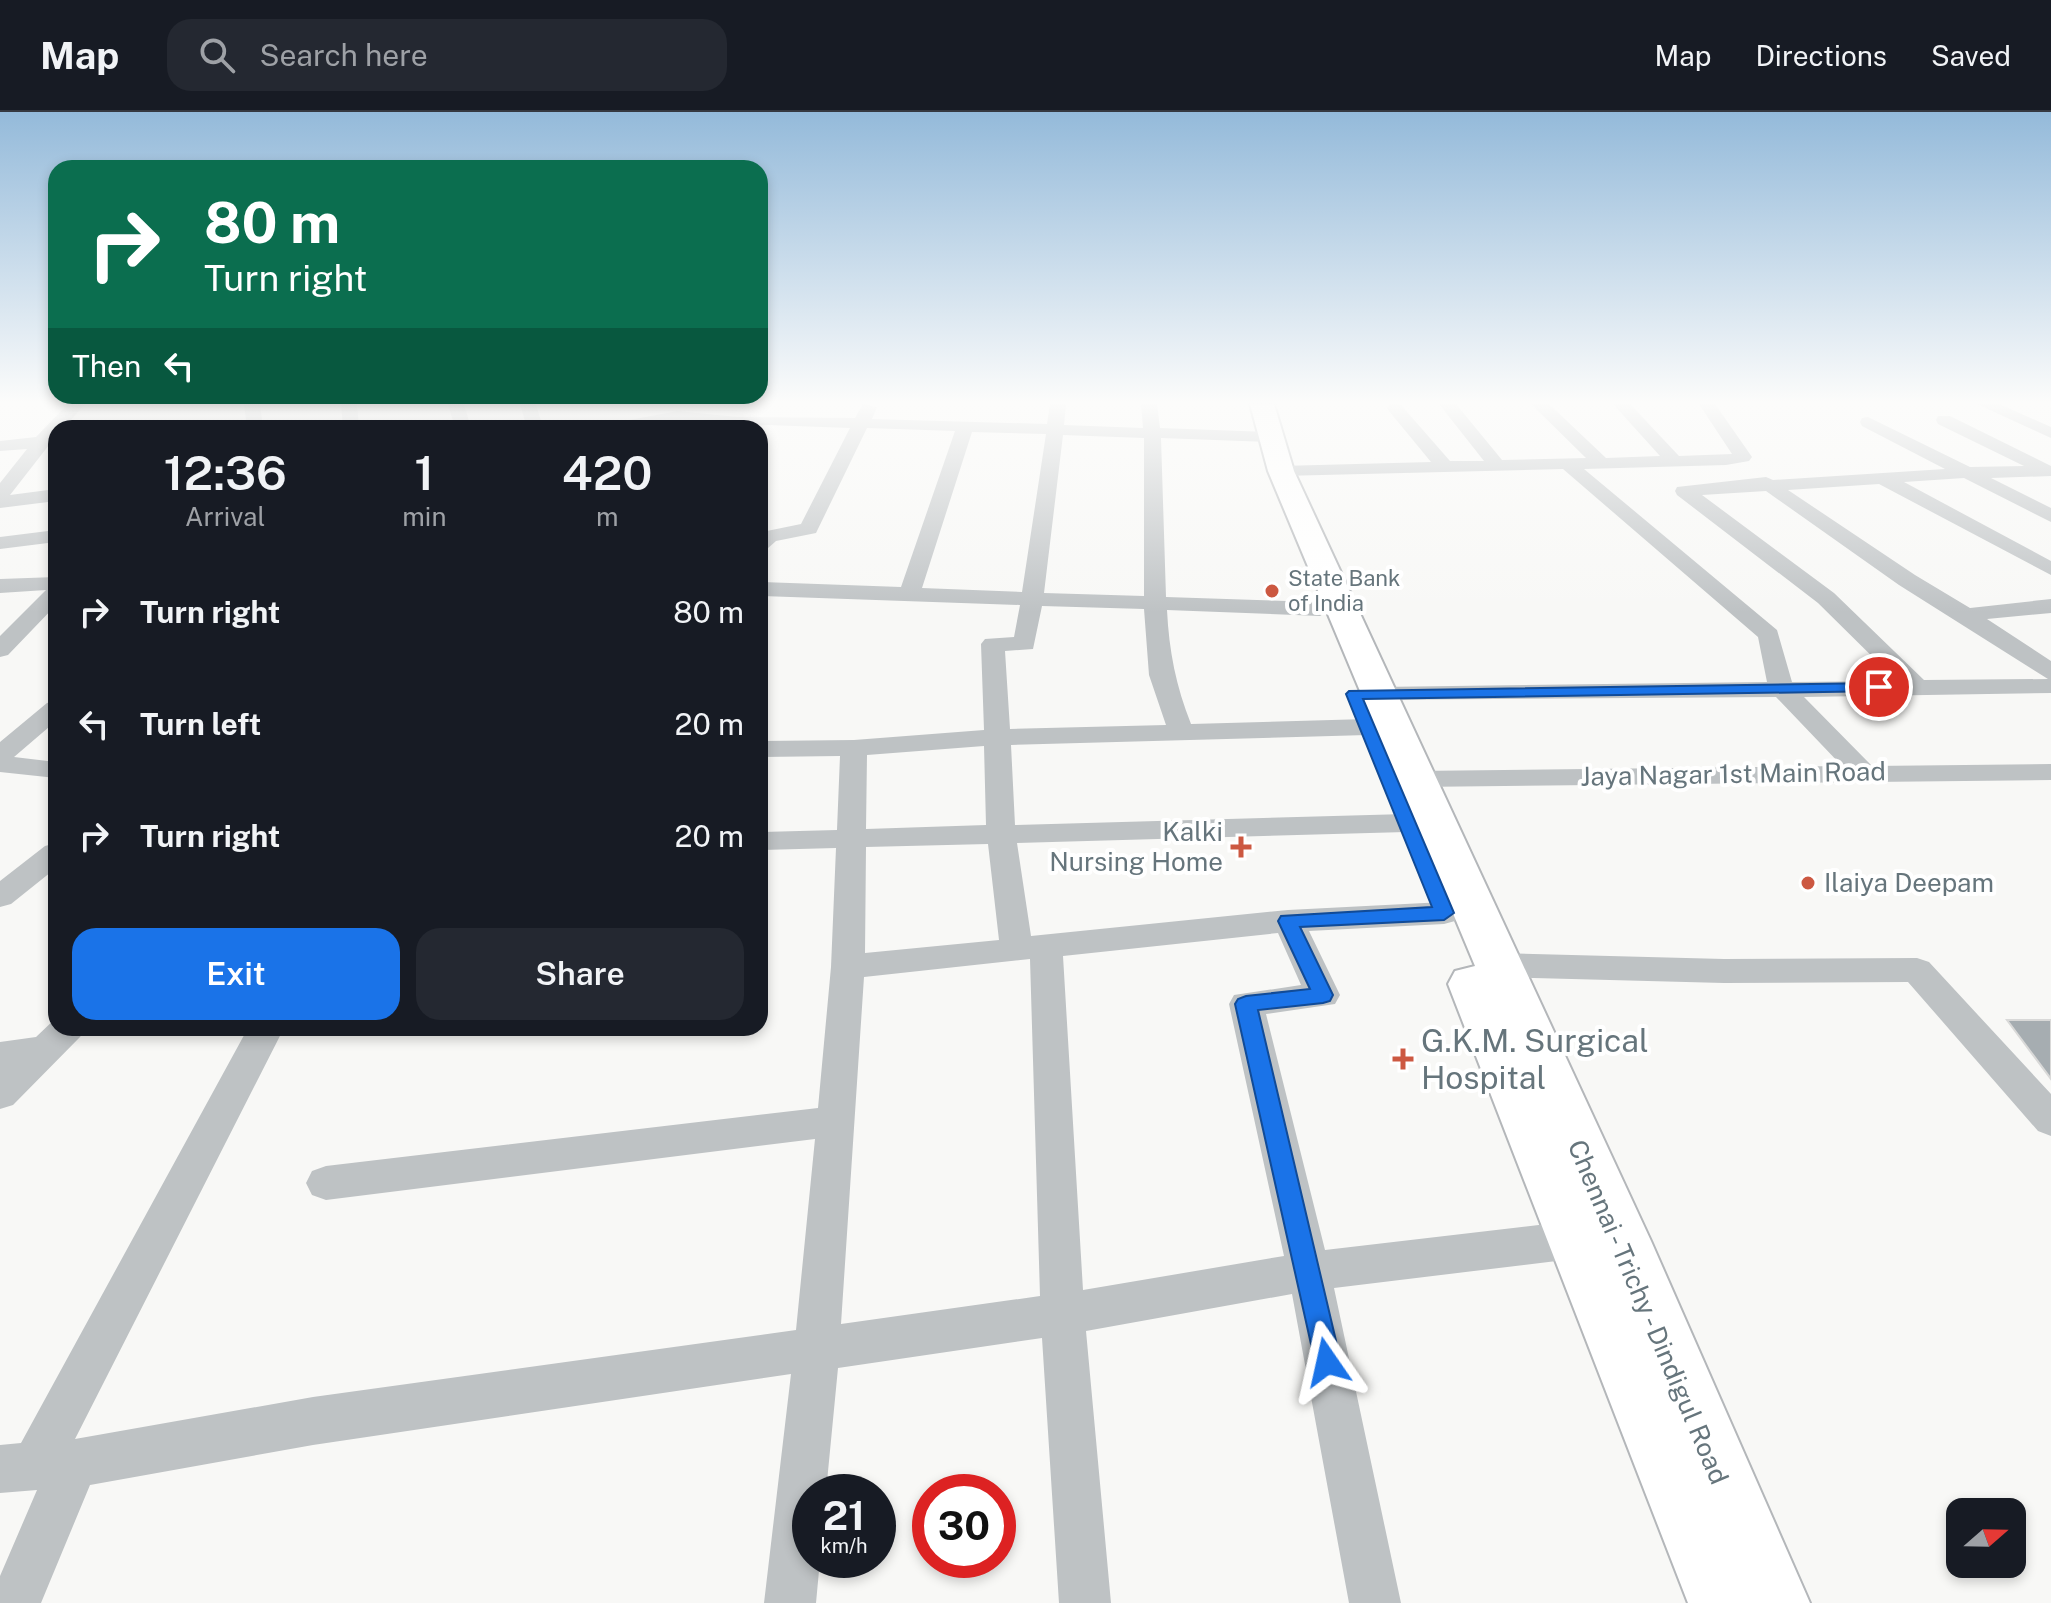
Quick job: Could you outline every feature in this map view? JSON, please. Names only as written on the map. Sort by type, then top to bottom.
[{"type":"highway","name":"Chennai - Trichy - Dindigul Road","points":[[1276,474],[1320,609],[1411,801],[1497,965],[1600,1239],[1727,1603]]},
{"type":"highway","name":"Chennai - Trichy - Dindigul Road","points":[[1278,474],[1366,706]]},
{"type":"highway","name":"Chennai - Trichy - Dindigul Road","points":[[1411,801],[1444,913],[1771,1603]]},
{"type":"street","points":[[1,494],[17,474]]},
{"type":"street","points":[[768,537],[809,529],[835,474]]},
{"type":"street","points":[[909,595],[946,474]]},
{"type":"street","points":[[1049,474],[1025,644],[993,644],[1001,833],[1032,949],[1085,1603]]},
{"type":"street","points":[[1153,474],[1155,602],[1160,671],[1181,731]]},
{"type":"street","points":[[1578,474],[1769,635],[1781,688],[1863,772]]},
{"type":"street","points":[[1750,474],[2051,672]]},
{"type":"street","points":[[1917,687],[1826,598],[1684,491],[1956,474]]},
{"type":"street","points":[[1965,474],[2051,516]]},
{"type":"street","points":[[1884,479],[2051,569]]},
{"type":"street","points":[[1,494],[48,495]]},
{"type":"street","points":[[0,543],[48,537]]},
{"type":"street","points":[[0,586],[48,583]]},
{"type":"street","points":[[768,589],[1320,609]]},
{"type":"street","points":[[0,650],[48,600]]},
{"type":"street","points":[[1973,619],[1977,613],[2051,606]]},
{"type":"street","points":[[768,749],[854,748],[997,737],[1181,731],[1366,706],[1781,688],[2051,686]]},
{"type":"street","points":[[0,756],[48,715]]},
{"type":"street","points":[[790,1603],[817,1348],[848,967],[854,748]]},
{"type":"street","points":[[0,764],[48,769]]},
{"type":"street","name":"Jaya Nagar 1st Main Road","points":[[768,841],[1001,833],[1411,801],[1863,772],[2049,774]]},
{"type":"street","points":[[0,897],[48,859]]},
{"type":"street","points":[[848,967],[1288,921],[1444,913]]},
{"type":"street","points":[[1288,921],[1323,995],[1246,1004],[1309,1271],[1375,1603]]},
{"type":"street","points":[[1497,965],[1724,971],[1917,970],[2051,1120]]},
{"type":"street","points":[[15,1603],[37,1466],[262,1036]]},
{"type":"street","points":[[0,1056],[57,1038]]},
{"type":"street","points":[[0,1094],[57,1038]]},
{"type":"street","points":[[326,1183],[835,1121]]},
{"type":"street","points":[[37,1466],[313,1421],[1062,1314],[1309,1271],[1600,1239]]},
{"type":"building","points":[[2007,1020],[2051,1020],[2051,1079]]},
{"type":"place","name":"State Bank of India","points":[[1272,591]]},
{"type":"place","name":"Kalki Nursing Home","points":[[1241,847]]},
{"type":"place","name":"Ilaiya Deepam","points":[[1808,883]]},
{"type":"place","name":"G.K.M. Surgical Hospital","points":[[1403,1059]]},
{"type":"route","points":[[1327,1362],[1309,1271],[1246,1004],[1323,995],[1288,921],[1444,913],[1354,694],[1879,687]]}]
